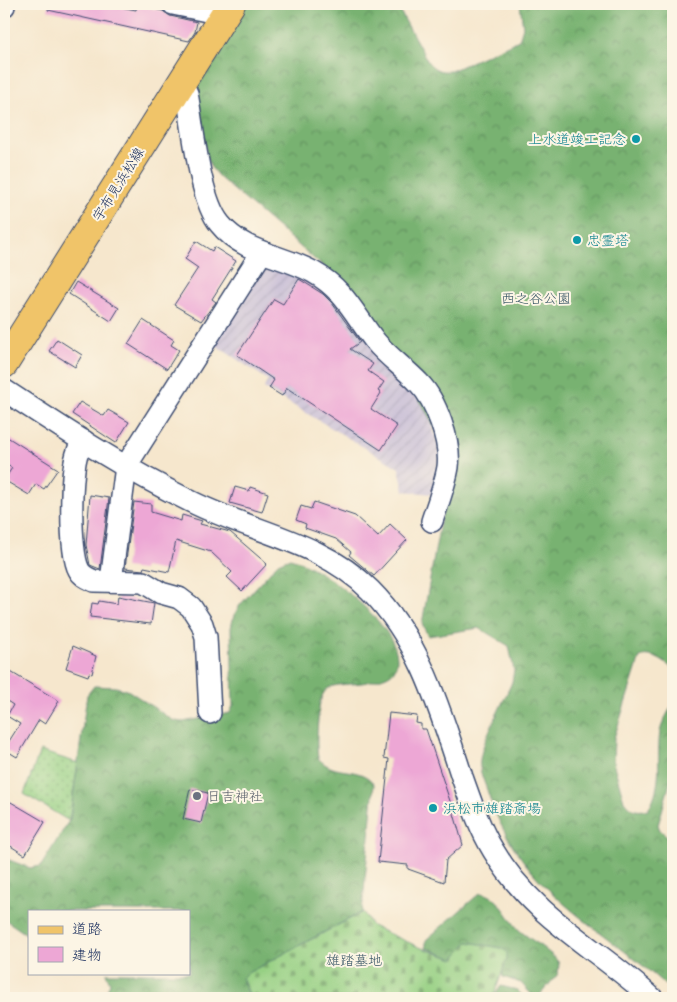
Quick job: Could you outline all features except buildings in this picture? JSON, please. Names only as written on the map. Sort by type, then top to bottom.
[{"type":"main road","name":"宇布見浜松線","points":[[4,364],[226,11]]},
{"type":"street","points":[[174,4],[212,12],[226,11]]},
{"type":"street","points":[[178,87],[187,93],[206,195],[212,214],[229,234],[262,252],[311,271],[328,280],[354,309],[378,345],[428,393],[440,420],[448,464],[432,521]]},
{"type":"street","points":[[111,582],[126,466],[262,252]]},
{"type":"street","points":[[4,390],[126,466],[212,512],[316,550],[347,570],[369,589],[389,611],[411,645],[435,696],[481,828],[503,866],[516,884],[547,916],[652,998]]},
{"type":"street","points":[[84,441],[77,452],[72,513],[74,554],[80,572],[86,578],[111,582],[149,584],[161,593],[179,598],[191,607],[202,624],[206,637],[210,713]]},
{"type":"shaded area","points":[[263,261],[323,287],[413,387],[428,409],[440,454],[432,494],[404,491],[399,468],[264,388],[268,380],[211,342]]},
{"type":"green space","name":"西之谷公園","points":[[242,4],[396,4],[428,62],[438,70],[451,71],[519,40],[523,27],[520,4],[673,4],[673,669],[653,657],[640,657],[614,738],[613,762],[624,801],[635,810],[648,809],[653,800],[658,781],[660,732],[673,704],[673,772],[658,825],[660,830],[673,841],[673,992],[646,968],[568,907],[544,885],[523,860],[504,831],[489,796],[480,764],[485,742],[512,682],[514,670],[509,646],[479,628],[428,636],[422,624],[440,523],[456,465],[389,346],[348,288],[219,177],[210,166],[195,82]]},
{"type":"green space","points":[[290,558],[304,563],[341,587],[378,621],[391,639],[397,655],[394,670],[389,675],[365,682],[328,688],[323,694],[320,704],[317,739],[318,758],[332,768],[361,774],[374,784],[362,912],[246,974],[243,982],[251,998],[104,998],[110,983],[106,974],[190,974],[190,910],[28,910],[28,935],[4,919],[4,858],[30,868],[41,866],[70,819],[87,695],[94,686],[116,687],[129,691],[174,721],[183,722],[230,713],[233,706],[231,628],[234,615],[240,605],[278,563]]},
{"type":"green space","points":[[40,751],[78,763],[69,821],[24,794]]},
{"type":"green space","points":[[480,893],[487,894],[498,902],[519,930],[545,949],[559,963],[558,974],[538,997],[532,995],[521,983],[503,977],[502,971],[507,958],[501,948],[468,942],[454,959],[426,948],[426,940]]},
{"type":"green space","name":"雄踏墓地","points":[[363,912],[372,926],[419,947],[454,959],[468,942],[501,948],[507,952],[507,958],[493,998],[251,998],[242,978],[246,974]]},
{"type":"green space","points":[[501,986],[517,990],[525,998],[493,998]]},
{"type":"place","name":"上水道竣工記念","points":[[636,139]]},
{"type":"place","name":"忠霊塔","points":[[577,240]]},
{"type":"place","name":"日吉神社","points":[[197,796]]},
{"type":"place","name":"浜松市雄踏斎場","points":[[433,808]]}]
